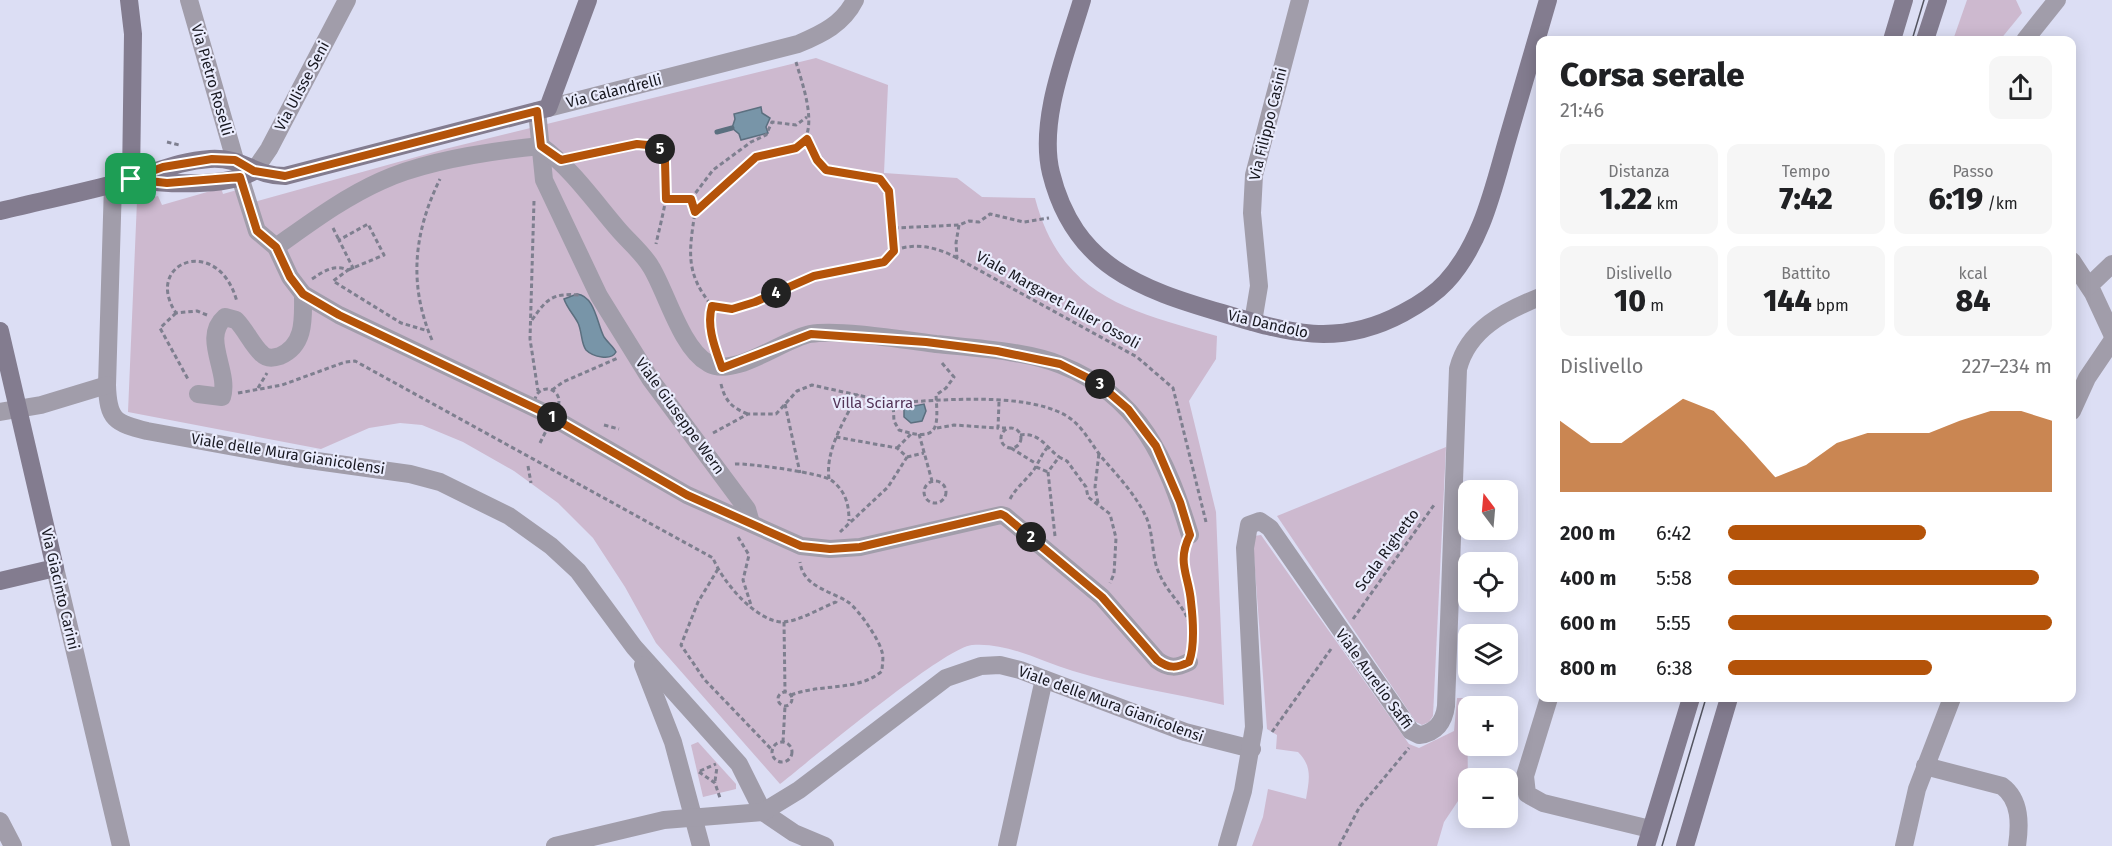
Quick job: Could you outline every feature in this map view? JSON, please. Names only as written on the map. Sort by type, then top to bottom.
[{"type":"street","points":[[129,0],[133,34],[131,179]]},
{"type":"street","name":"Via Pietro Roselli","points":[[189,0],[243,169],[257,231],[276,247],[300,291]]},
{"type":"street","name":"Via Ulisse Seni","points":[[243,169],[269,149],[348,0]]},
{"type":"street","points":[[544,180],[541,146],[543,109],[588,0]]},
{"type":"street","name":"Via Calandrelli","points":[[0,211],[113,184],[183,163],[212,159],[274,176],[298,173],[791,46],[829,30],[848,11],[855,0]]},
{"type":"street","name":"Via Dandolo","points":[[1082,0],[1048,129],[1051,174],[1067,215],[1098,257],[1130,281],[1167,296],[1253,322],[1307,334],[1353,332],[1374,327],[1410,309],[1448,280],[1472,245],[1486,211],[1536,41]]},
{"type":"street","name":"Via Filippo Casini","points":[[1253,322],[1259,278],[1252,213],[1254,175],[1300,0]]},
{"type":"street","name":"Via Dandolo","points":[[1537,36],[1548,0]]},
{"type":"street","points":[[1893,36],[1904,0]]},
{"type":"street","points":[[1926,36],[1938,0]]},
{"type":"street","points":[[2028,36],[2057,0]]},
{"type":"street","points":[[276,247],[343,201],[383,180],[487,151],[541,146],[561,160],[651,266],[669,310],[697,353],[708,363],[722,368],[811,334],[950,345],[997,351],[1060,364],[1098,383],[1128,409],[1156,446],[1180,502],[1190,535]]},
{"type":"street","name":"Viale Giuseppe Wern","points":[[544,180],[599,296],[651,380],[723,473],[747,509],[751,523]]},
{"type":"street","name":"Viale delle Mura Gianicolensi","points":[[113,184],[107,385],[111,415],[125,425],[295,458],[392,471],[431,479],[462,492],[509,516],[566,559],[600,599],[634,647]]},
{"type":"street","points":[[2089,286],[2112,264]]},
{"type":"street","points":[[2076,267],[2089,286],[2106,300],[2112,333]]},
{"type":"street","points":[[198,394],[222,397],[225,387],[214,334],[219,322],[225,317],[236,320],[262,355],[271,358],[282,355],[299,339],[303,327],[300,291]]},
{"type":"street","points":[[300,291],[339,315],[440,361],[543,412],[687,495],[801,546],[830,549],[860,547],[913,537],[1001,514],[1102,597],[1164,665],[1177,668],[1189,662]]},
{"type":"street","name":"Viale Aurelio Saffi","points":[[1227,846],[1252,749],[1255,700],[1246,536],[1249,525],[1256,520],[1270,528],[1414,734],[1419,735],[1437,728],[1442,721],[1446,706],[1456,379],[1467,346],[1487,325],[1536,299]]},
{"type":"street","name":"Via Giacinto Carini","points":[[0,331],[9,411],[55,568],[121,846]]},
{"type":"street","points":[[2076,402],[2087,378],[2112,341]]},
{"type":"street","points":[[9,411],[41,405],[107,385]]},
{"type":"street","points":[[0,581],[55,568]]},
{"type":"street","points":[[634,647],[690,774],[694,816],[701,846]]},
{"type":"street","points":[[634,647],[739,764],[763,812],[802,837],[825,846]]},
{"type":"street","name":"Viale delle Mura Gianicolensi","points":[[763,812],[799,790],[954,674],[975,667],[993,665],[1011,668],[1185,732],[1252,749]]},
{"type":"street","points":[[1007,846],[1044,680]]},
{"type":"street","points":[[1548,702],[1525,776],[1527,794],[1544,803],[1648,838],[1690,702]]},
{"type":"street","points":[[1685,844],[1728,702]]},
{"type":"street","points":[[1904,846],[1925,766],[1950,702]]},
{"type":"street","points":[[1925,766],[2002,786],[2010,792],[2016,805],[2017,846]]},
{"type":"street","points":[[555,846],[664,820],[763,812]]},
{"type":"street","points":[[0,821],[13,846]]},
{"type":"path","points":[[695,212],[756,157],[796,148],[807,139],[810,129],[808,116],[802,82],[791,46]]},
{"type":"path","points":[[691,199],[713,170],[751,142],[766,135],[772,122],[796,125],[808,116]]},
{"type":"path","points":[[807,139],[817,160],[826,170],[880,179],[885,184],[889,191],[894,228],[894,251]]},
{"type":"path","points":[[561,160],[637,144],[658,146],[665,161],[666,199],[651,266]]},
{"type":"path","points":[[440,361],[428,331],[417,287],[417,243],[432,195],[448,161]]},
{"type":"path","points":[[538,393],[530,339],[530,260],[534,200],[544,180]]},
{"type":"path","points":[[666,199],[691,199]]},
{"type":"path","points":[[691,199],[695,212],[689,262],[699,291],[712,306],[732,309],[755,302],[814,276],[884,262],[894,251],[914,246],[943,250],[957,258]]},
{"type":"path","points":[[894,228],[959,225],[969,221],[979,222],[990,214],[1024,222],[1067,215]]},
{"type":"path","points":[[300,291],[329,269],[338,267],[354,270],[384,255],[368,224],[339,240],[354,270]]},
{"type":"path","name":"Viale Margaret Fuller Ossoli","points":[[959,225],[956,243],[957,258],[1137,357],[1173,388],[1207,526]]},
{"type":"path","points":[[176,313],[168,301],[168,281],[175,268],[190,259],[206,261],[221,271],[234,292],[243,327]]},
{"type":"path","points":[[348,270],[333,281],[401,323],[428,331]]},
{"type":"path","points":[[531,321],[544,303],[561,293],[599,296]]},
{"type":"path","points":[[712,306],[709,316],[722,368],[720,382],[728,402],[735,409],[748,414],[776,414],[797,391],[812,385],[893,404],[937,400],[1020,403],[1065,416],[1082,428],[1122,480],[1147,519],[1157,569],[1191,620]]},
{"type":"path","points":[[198,394],[160,328],[176,313],[197,311],[219,322]]},
{"type":"path","points":[[552,390],[563,382],[633,351]]},
{"type":"path","points":[[893,404],[894,421],[899,430],[919,434],[932,432],[936,428],[939,416],[936,394],[946,388],[954,377],[952,371],[934,358]]},
{"type":"path","points":[[222,397],[282,385],[345,362],[355,361],[713,558],[725,582],[752,607],[768,618],[784,622],[836,602],[837,598]]},
{"type":"path","points":[[849,521],[847,501],[829,479],[828,469],[837,437],[858,394]]},
{"type":"path","points":[[998,428],[999,402]]},
{"type":"path","points":[[785,404],[800,473]]},
{"type":"path","points":[[700,443],[748,414]]},
{"type":"path","points":[[936,428],[954,425],[1009,428],[1016,430],[1020,435]]},
{"type":"path","points":[[1009,428],[1002,435],[1006,446],[1022,452],[1036,465],[1048,471]]},
{"type":"path","points":[[897,448],[911,434]]},
{"type":"path","points":[[919,434],[932,482]]},
{"type":"path","points":[[1020,435],[1030,434],[1041,439],[1047,448],[1067,461],[1086,487],[1088,497],[1110,514],[1116,538],[1114,574],[1102,597]]},
{"type":"path","points":[[1006,446],[1016,446],[1020,435]]},
{"type":"path","points":[[837,437],[897,448],[907,457]]},
{"type":"path","points":[[1001,514],[1019,483],[1036,465],[1047,448]]},
{"type":"path","points":[[830,549],[849,521],[879,498],[907,457],[924,453]]},
{"type":"path","points":[[1098,505],[1095,487],[1099,453]]},
{"type":"path","points":[[1057,558],[1048,471],[1059,457]]},
{"type":"path","points":[[723,473],[736,464],[829,479]]},
{"type":"path","points":[[528,466],[531,483]]},
{"type":"path","points":[[932,482],[942,484],[946,490],[945,497],[940,502],[929,502],[925,496],[926,486],[932,482]]},
{"type":"path","name":"Scala Righetto","points":[[1351,621],[1436,503]]},
{"type":"path","points":[[733,515],[738,538],[749,555],[743,580],[752,607]]},
{"type":"path","points":[[1189,662],[1192,644],[1191,601],[1183,562],[1183,549],[1190,535]]},
{"type":"path","points":[[791,695],[792,702],[785,706],[779,704],[780,693],[785,692],[791,695],[809,688],[870,681],[882,671],[883,654],[878,640],[855,608],[803,574],[799,556],[801,546]]},
{"type":"path","points":[[717,570],[698,602],[681,645],[704,679],[772,751],[774,757],[779,761],[788,759],[792,751],[790,745],[783,742],[777,744],[772,751]]},
{"type":"path","points":[[784,622],[785,692]]},
{"type":"path","points":[[1272,732],[1331,649]]},
{"type":"path","points":[[783,742],[785,706]]},
{"type":"path","points":[[1339,846],[1359,808],[1419,735]]},
{"type":"path","points":[[690,774],[718,764]]},
{"type":"path","points":[[690,774],[706,774],[715,783],[725,814]]},
{"type":"green space","points":[[1967,0],[2016,0],[2022,13],[2003,36],[1954,36]]},
{"type":"green space","name":"Villa Sciarra","points":[[816,58],[888,85],[884,173],[957,178],[982,197],[1035,198],[1047,231],[1062,258],[1081,279],[1103,295],[1128,307],[1217,336],[1216,359],[1189,401],[1216,512],[1224,705],[1092,676],[1011,649],[972,645],[957,651],[907,684],[780,784],[656,643],[625,587],[593,538],[558,503],[514,471],[463,442],[422,425],[400,423],[369,428],[321,449],[128,412],[137,201],[158,196],[162,205],[221,188],[223,194],[237,190],[243,205],[445,149]]},
{"type":"green space","points":[[1446,447],[1433,716],[1429,722],[1422,725],[1416,722],[1277,516]]},
{"type":"green space","points":[[1261,535],[1409,744],[1419,748],[1454,731],[1458,698],[1458,756],[1468,756],[1468,768],[1458,768],[1458,801],[1444,822],[1437,846],[1252,846],[1263,817],[1268,789],[1306,799],[1309,780],[1308,768],[1303,758],[1298,752],[1276,749],[1277,735],[1267,729],[1254,536]]},
{"type":"green space","points":[[698,742],[736,784],[736,789],[703,797],[691,745]]},
{"type":"water","points":[[761,107],[762,113],[770,118],[766,127],[768,133],[741,140],[739,134],[732,128],[734,114]]},
{"type":"water","points":[[577,294],[583,296],[592,305],[604,337],[616,352],[614,355],[597,356],[584,347],[578,323],[564,299]]},
{"type":"water","points":[[924,404],[926,411],[922,421],[911,423],[904,417],[904,408]]},
{"type":"waterway","points":[[717,132],[732,128]]},
{"type":"tram line","points":[[1913,36],[1924,0]]},
{"type":"tram line","points":[[1662,846],[1705,702]]},
{"type":"route","points":[[537,111],[541,146],[561,160],[637,144],[658,146],[665,161],[666,199],[691,199],[695,212],[756,157],[796,148],[807,139],[820,166],[826,170],[857,177],[880,179],[885,184],[889,191],[894,228],[894,251],[884,262],[814,276],[755,302],[732,309],[712,306],[709,316],[715,348],[722,368],[770,352],[794,339],[811,334],[844,335],[997,351],[1060,364],[1098,383],[1128,409],[1156,446],[1180,502],[1190,535],[1183,549],[1186,582],[1191,601],[1192,644],[1189,662],[1177,668],[1164,665],[1157,660],[1102,597],[1001,514],[913,537],[860,547],[830,549],[801,546],[687,495],[543,412],[440,361],[339,315],[303,294],[290,277],[276,247],[257,231],[240,177],[167,183],[131,179],[163,167],[212,159],[235,160],[263,174],[285,176],[537,111]]}]
